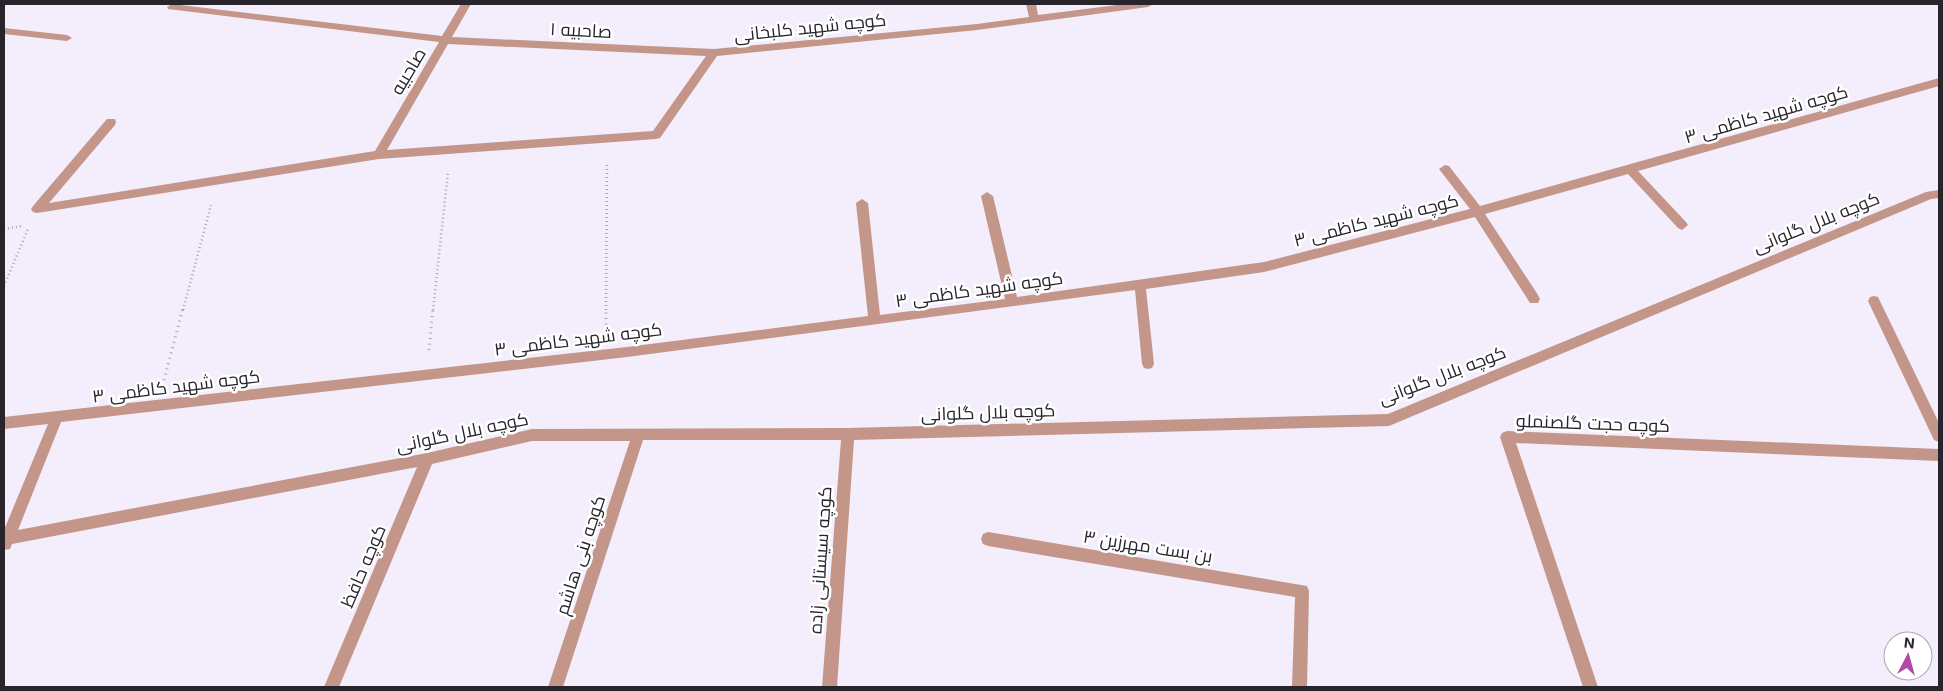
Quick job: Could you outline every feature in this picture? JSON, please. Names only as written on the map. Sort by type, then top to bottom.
[{"type":"street","name":"صاحبیه","points":[[379,155],[447,40],[466,4]]},
{"type":"street","points":[[1031,4],[1034,20]]},
{"type":"street","name":"کوچه شهید کلبخانی","points":[[714,53],[977,27],[1148,4]]},
{"type":"street","name":"صاحبیه ۱","points":[[172,7],[447,40],[714,53]]},
{"type":"street","points":[[4,31],[67,38]]},
{"type":"street","points":[[111,122],[37,209],[379,155],[656,135],[714,53]]},
{"type":"street","name":"کوچه شهید کاظمی ۳","points":[[4,424],[875,321],[1264,266],[1478,212],[1939,82]]},
{"type":"street","points":[[1446,169],[1478,212],[1534,299]]},
{"type":"street","points":[[1631,170],[1682,225]]},
{"type":"street","name":"کوچه بلال گلوانی","points":[[5,541],[427,459],[532,434],[848,434],[1389,420],[1930,195],[1939,194]]},
{"type":"street","points":[[987,196],[1012,303]]},
{"type":"street","points":[[862,203],[875,321]]},
{"type":"street","points":[[1140,285],[1148,364]]},
{"type":"street","points":[[1874,300],[1939,436]]},
{"type":"street","points":[[5,541],[57,417]]},
{"type":"street","name":"کوچه بنی هاشم","points":[[556,687],[639,434]]},
{"type":"street","name":"کوچه سیستانی زاده","points":[[830,687],[848,434]]},
{"type":"street","name":"کوچه حجت گلصنملو","points":[[1590,687],[1507,437],[1939,455]]},
{"type":"street","name":"کوچه حافظ","points":[[332,687],[427,459]]},
{"type":"street","name":"بن بست مهرزین ۳","points":[[988,539],[1302,591],[1300,687]]},
{"type":"path","points":[[605,354],[607,138]]},
{"type":"path","points":[[426,374],[450,149]]},
{"type":"path","points":[[157,406],[218,180]]},
{"type":"path","points":[[4,229],[30,225],[4,286]]}]
